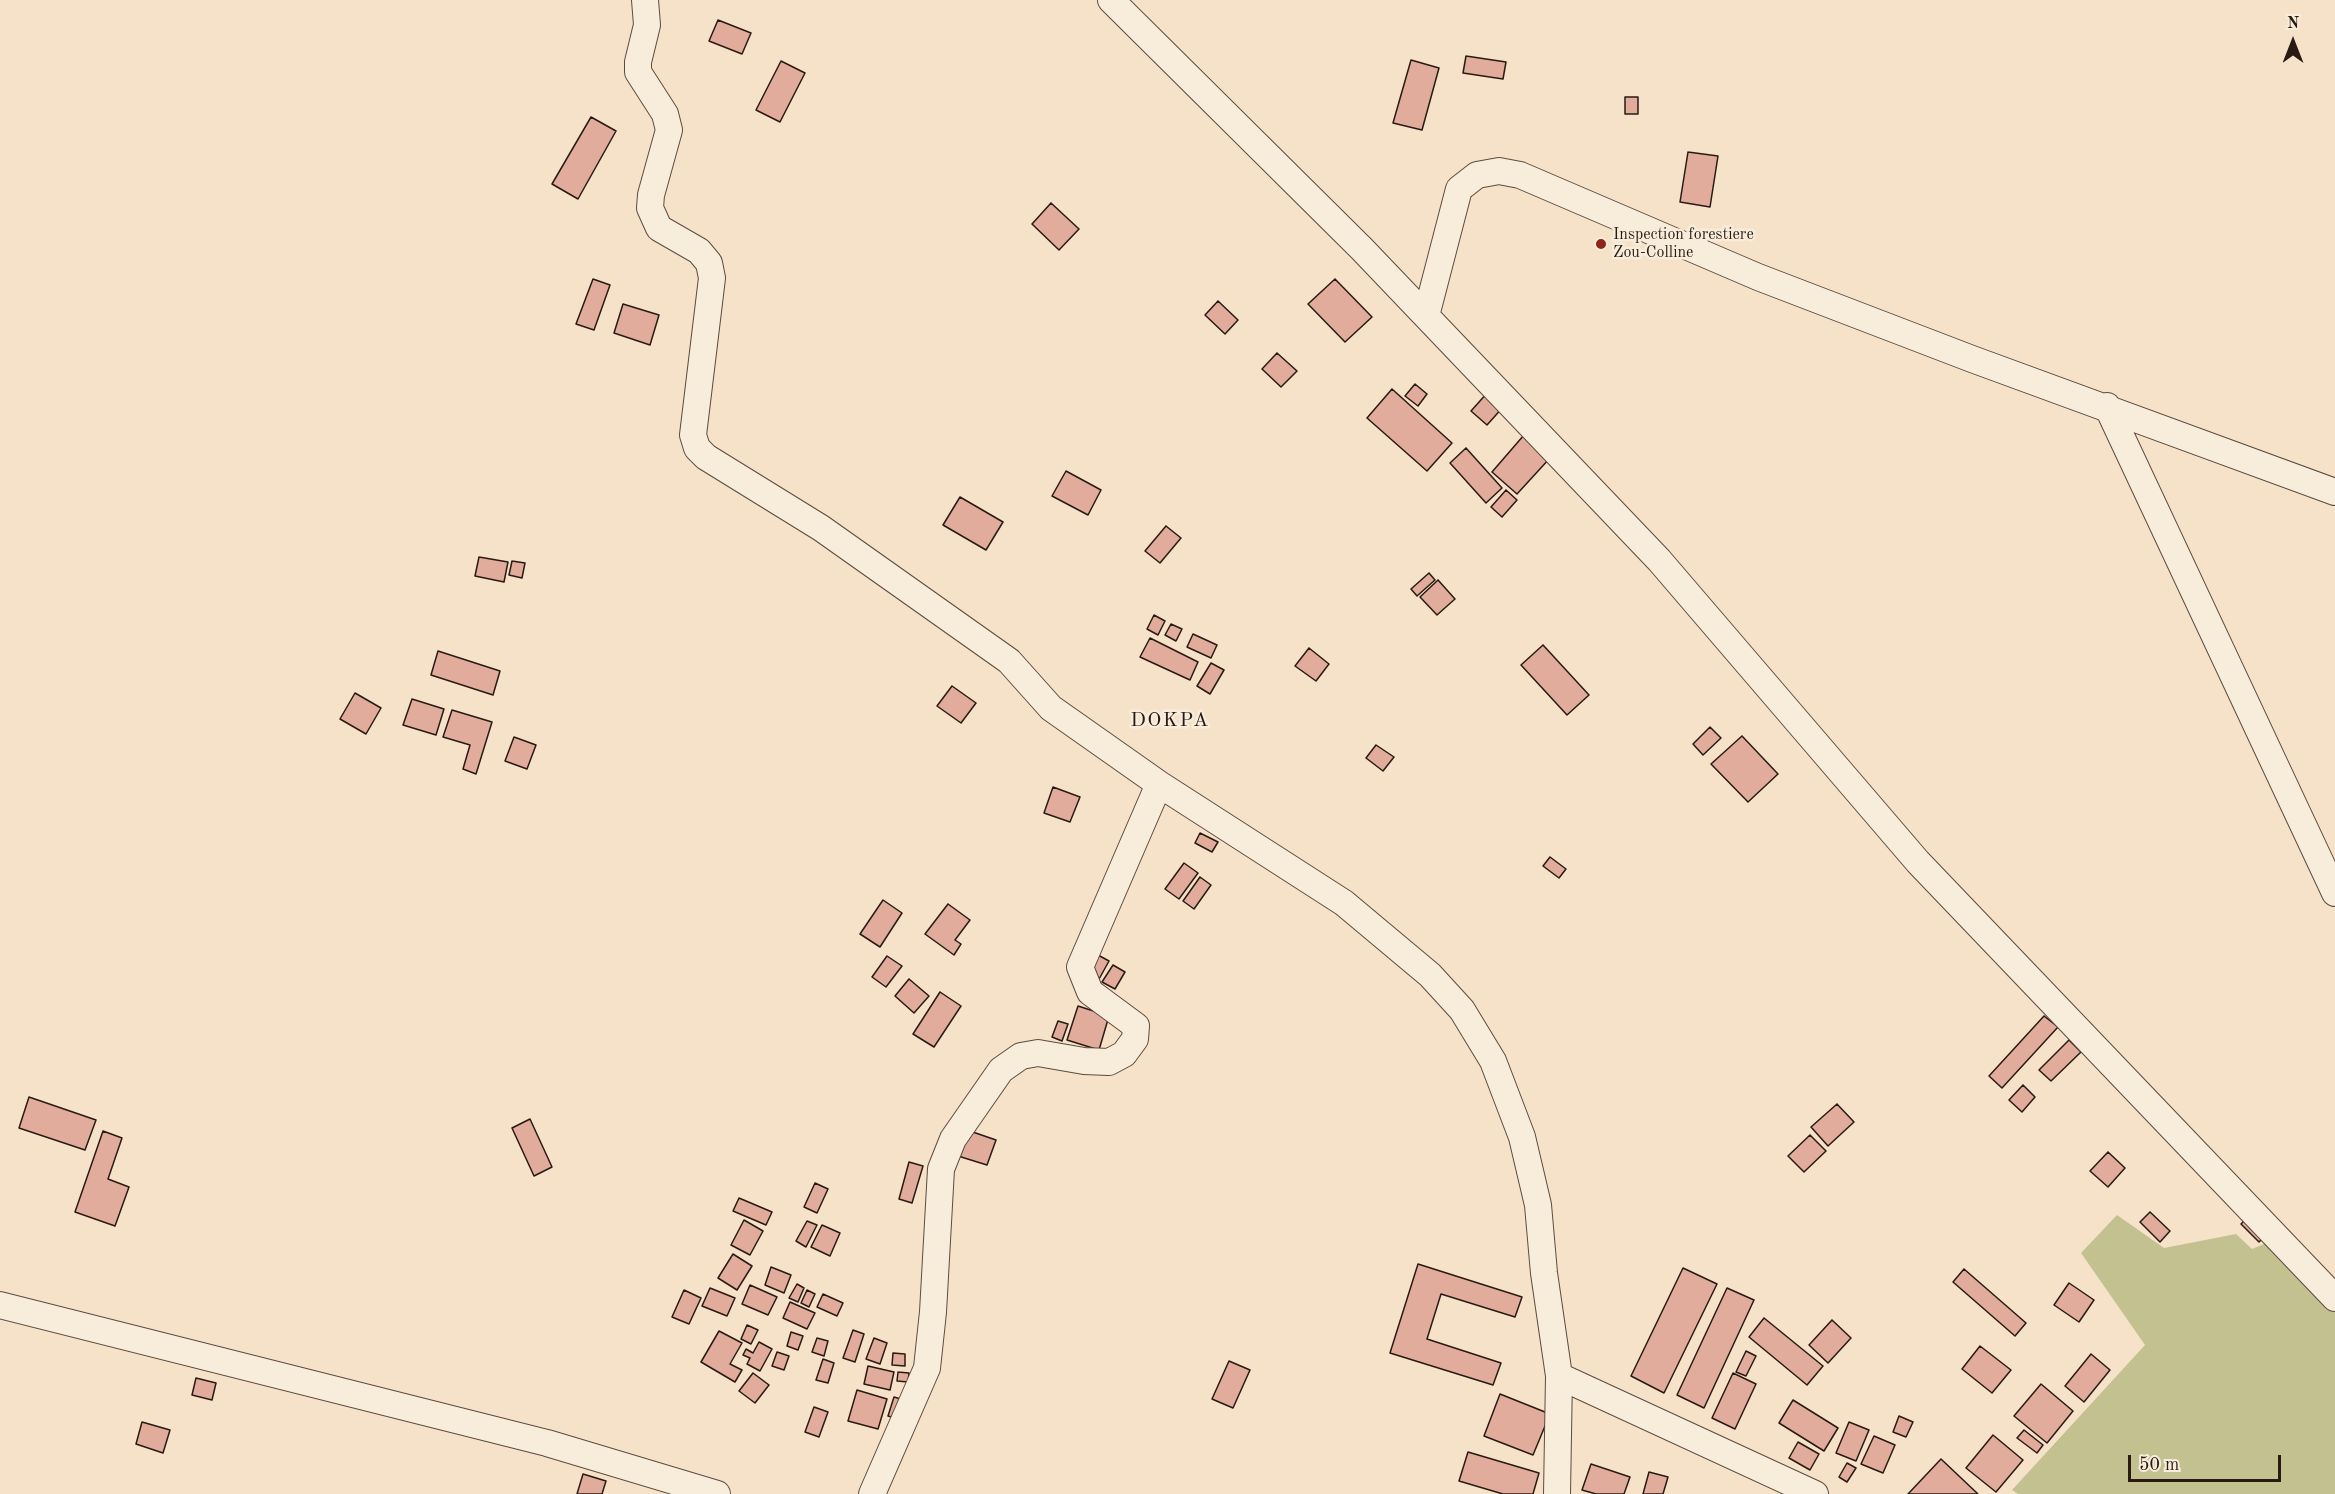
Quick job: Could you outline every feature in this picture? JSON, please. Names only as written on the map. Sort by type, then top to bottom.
[{"type":"street","points":[[645,0],[647,25],[638,62],[638,72],[665,114],[669,130],[651,195],[650,208],[659,228],[699,251],[709,263],[712,278],[693,435],[697,448],[706,457],[821,528],[1009,661],[1051,708],[1159,784],[1344,903],[1423,969],[1462,1010],[1493,1061],[1522,1137],[1538,1205],[1544,1274],[1559,1376],[1557,1494]]},
{"type":"street","points":[[1111,0],[1426,316],[1659,560],[1918,862],[2335,1298]]},
{"type":"street","points":[[1426,316],[1459,189],[1478,175],[1499,171],[1520,175],[1758,277],[1972,359],[2107,406],[2335,492]]},
{"type":"street","points":[[2107,406],[2335,892]]},
{"type":"street","points":[[872,1494],[927,1368],[933,1312],[941,1169],[953,1139],[1000,1070],[1021,1056],[1038,1053],[1084,1061],[1109,1062],[1124,1054],[1135,1039],[1136,1026],[1090,992],[1080,967],[1159,784]]},
{"type":"street","points":[[0,1305],[547,1443],[717,1494]]},
{"type":"street","points":[[1559,1376],[1815,1494]]},
{"type":"shaded area","points":[[2117,1215],[2164,1248],[2236,1234],[2252,1249],[2271,1241],[2335,1309],[2335,1494],[2018,1494],[2012,1490],[2145,1345],[2081,1253]]},
{"type":"building","points":[[718,20],[751,33],[742,54],[709,41]]},
{"type":"building","points":[[1466,56],[1506,62],[1503,79],[1463,73]]},
{"type":"building","points":[[1411,60],[1439,68],[1422,130],[1393,123]]},
{"type":"building","points":[[781,61],[805,73],[780,122],[756,110]]},
{"type":"building","points":[[1625,97],[1638,97],[1638,114],[1625,114]]},
{"type":"building","points":[[591,117],[616,131],[578,199],[552,184]]},
{"type":"building","points":[[1688,152],[1718,156],[1710,207],[1680,202]]},
{"type":"building","points":[[1051,203],[1079,229],[1059,250],[1032,224]]},
{"type":"building","points":[[593,279],[610,285],[594,330],[576,324]]},
{"type":"building","points":[[1335,279],[1372,317],[1345,342],[1308,304]]},
{"type":"building","points":[[1218,301],[1238,320],[1225,334],[1205,315]]},
{"type":"building","points":[[623,304],[659,315],[650,345],[614,333]]},
{"type":"building","points":[[1277,353],[1297,371],[1281,387],[1262,369]]},
{"type":"building","points":[[1415,384],[1427,394],[1418,406],[1405,396]]},
{"type":"building","points":[[1392,389],[1452,443],[1427,471],[1367,418]]},
{"type":"building","points":[[1488,392],[1504,406],[1487,425],[1471,411]]},
{"type":"building","points":[[1524,435],[1550,458],[1517,494],[1492,472]]},
{"type":"building","points":[[1466,448],[1502,488],[1486,503],[1450,463]]},
{"type":"building","points":[[1066,471],[1101,490],[1088,515],[1052,496]]},
{"type":"building","points":[[1506,490],[1517,500],[1502,517],[1491,507]]},
{"type":"building","points":[[960,497],[1003,522],[986,550],[943,525]]},
{"type":"building","points":[[1166,526],[1181,538],[1160,563],[1145,551]]},
{"type":"building","points":[[479,557],[508,562],[504,582],[475,576]]},
{"type":"building","points":[[512,561],[525,563],[522,578],[509,575]]},
{"type":"building","points":[[1429,573],[1435,580],[1417,596],[1411,589]]},
{"type":"building","points":[[1438,580],[1455,599],[1437,615],[1420,597]]},
{"type":"building","points":[[1154,615],[1165,621],[1158,635],[1147,629]]},
{"type":"building","points":[[1171,624],[1182,629],[1176,641],[1165,635]]},
{"type":"building","points":[[1193,634],[1217,645],[1211,658],[1187,647]]},
{"type":"building","points":[[1150,638],[1198,662],[1190,680],[1140,657]]},
{"type":"building","points":[[1543,645],[1589,695],[1567,715],[1521,665]]},
{"type":"building","points":[[1309,648],[1329,664],[1316,681],[1295,666]]},
{"type":"building","points":[[438,651],[500,671],[493,695],[431,675]]},
{"type":"building","points":[[1211,663],[1224,670],[1210,694],[1197,686]]},
{"type":"building","points":[[952,686],[976,703],[961,723],[937,706]]},
{"type":"building","points":[[355,693],[381,708],[366,734],[340,719]]},
{"type":"building","points":[[412,699],[444,709],[436,735],[403,725]]},
{"type":"building","points":[[452,710],[492,722],[476,774],[463,769],[470,745],[443,737]]},
{"type":"building","points":[[1710,727],[1721,738],[1703,755],[1693,744]]},
{"type":"building","points":[[1742,736],[1778,774],[1748,802],[1711,764]]},
{"type":"building","points":[[514,737],[536,745],[527,769],[505,761]]},
{"type":"building","points":[[1376,745],[1394,757],[1383,771],[1366,758]]},
{"type":"building","points":[[1053,787],[1080,797],[1070,822],[1044,813]]},
{"type":"building","points":[[1200,833],[1218,842],[1212,852],[1195,843]]},
{"type":"building","points":[[1550,857],[1566,869],[1559,878],[1543,866]]},
{"type":"building","points":[[1184,863],[1198,873],[1179,899],[1165,889]]},
{"type":"building","points":[[1200,877],[1211,885],[1194,909],[1183,901]]},
{"type":"building","points":[[883,900],[902,913],[880,947],[860,934]]},
{"type":"building","points":[[948,904],[970,920],[955,940],[961,944],[954,955],[925,934]]},
{"type":"building","points":[[1098,955],[1109,961],[1098,981],[1087,975]]},
{"type":"building","points":[[887,956],[902,966],[886,987],[872,977]]},
{"type":"building","points":[[1113,965],[1125,972],[1115,989],[1102,982]]},
{"type":"building","points":[[909,979],[929,996],[914,1013],[895,996]]},
{"type":"building","points":[[940,992],[961,1006],[934,1047],[913,1034]]},
{"type":"building","points":[[1078,1006],[1109,1016],[1099,1050],[1067,1040]]},
{"type":"building","points":[[2044,1016],[2058,1027],[2002,1088],[1989,1076]]},
{"type":"building","points":[[1058,1021],[1068,1024],[1062,1041],[1052,1037]]},
{"type":"building","points":[[2069,1040],[2081,1052],[2051,1081],[2039,1070]]},
{"type":"building","points":[[2023,1085],[2035,1097],[2022,1112],[2009,1100]]},
{"type":"building","points":[[29,1097],[96,1120],[85,1150],[19,1128]]},
{"type":"building","points":[[1837,1104],[1854,1122],[1828,1146],[1811,1127]]},
{"type":"building","points":[[530,1119],[552,1167],[534,1176],[512,1128]]},
{"type":"building","points":[[967,1130],[996,1140],[987,1165],[958,1156]]},
{"type":"building","points":[[103,1131],[122,1138],[108,1179],[129,1187],[115,1226],[75,1212]]},
{"type":"building","points":[[1810,1135],[1826,1151],[1804,1172],[1788,1156]]},
{"type":"building","points":[[2108,1152],[2125,1168],[2108,1187],[2090,1171]]},
{"type":"building","points":[[909,1162],[923,1166],[912,1203],[899,1199]]},
{"type":"building","points":[[815,1183],[828,1189],[817,1213],[804,1207]]},
{"type":"building","points":[[739,1198],[772,1212],[766,1225],[733,1211]]},
{"type":"building","points":[[2150,1212],[2170,1231],[2160,1242],[2140,1222]]},
{"type":"building","points":[[2248,1217],[2265,1236],[2259,1242],[2241,1224]]},
{"type":"building","points":[[744,1220],[763,1231],[750,1255],[731,1245]]},
{"type":"building","points":[[807,1221],[817,1225],[806,1247],[796,1241]]},
{"type":"building","points":[[822,1225],[840,1233],[830,1256],[811,1247]]},
{"type":"building","points":[[733,1254],[752,1266],[737,1290],[718,1278]]},
{"type":"building","points":[[1418,1264],[1522,1297],[1515,1317],[1441,1294],[1427,1339],[1501,1363],[1493,1385],[1390,1353]]},
{"type":"building","points":[[771,1267],[791,1275],[784,1293],[765,1285]]},
{"type":"building","points":[[1683,1268],[1717,1284],[1664,1393],[1631,1376]]},
{"type":"building","points":[[1964,1269],[2026,1323],[2015,1336],[1953,1282]]},
{"type":"building","points":[[2069,1283],[2094,1300],[2079,1322],[2054,1305]]},
{"type":"building","points":[[797,1284],[804,1288],[798,1302],[789,1298]]},
{"type":"building","points":[[750,1285],[777,1297],[768,1315],[742,1304]]},
{"type":"building","points":[[710,1288],[735,1298],[727,1316],[702,1306]]},
{"type":"building","points":[[1727,1288],[1754,1300],[1704,1408],[1677,1395]]},
{"type":"building","points":[[684,1290],[701,1298],[689,1324],[672,1317]]},
{"type":"building","points":[[807,1290],[815,1294],[809,1307],[801,1303]]},
{"type":"building","points":[[823,1294],[843,1303],[837,1316],[817,1307]]},
{"type":"building","points":[[790,1302],[815,1313],[807,1329],[783,1318]]},
{"type":"building","points":[[1764,1318],[1823,1366],[1807,1385],[1749,1337]]},
{"type":"building","points":[[1832,1320],[1851,1338],[1828,1363],[1809,1345]]},
{"type":"building","points":[[747,1325],[758,1330],[751,1344],[741,1339]]},
{"type":"building","points":[[853,1330],[864,1334],[855,1362],[843,1358]]},
{"type":"building","points":[[719,1331],[742,1343],[730,1364],[742,1370],[735,1382],[701,1362]]},
{"type":"building","points":[[791,1332],[803,1336],[798,1350],[787,1346]]},
{"type":"building","points":[[817,1338],[828,1341],[824,1356],[812,1352]]},
{"type":"building","points":[[874,1338],[887,1343],[880,1364],[866,1359]]},
{"type":"building","points":[[759,1342],[772,1349],[760,1371],[747,1364],[750,1358],[743,1355],[746,1349],[753,1353]]},
{"type":"building","points":[[1980,1346],[2011,1370],[1992,1393],[1962,1369]]},
{"type":"building","points":[[1746,1351],[1756,1356],[1746,1376],[1736,1372]]},
{"type":"building","points":[[777,1352],[789,1356],[784,1370],[772,1366]]},
{"type":"building","points":[[893,1353],[905,1354],[905,1366],[892,1365]]},
{"type":"building","points":[[2091,1354],[2110,1370],[2084,1402],[2065,1386]]},
{"type":"building","points":[[823,1359],[834,1363],[828,1383],[816,1380]]},
{"type":"building","points":[[1229,1361],[1250,1370],[1233,1408],[1212,1399]]},
{"type":"building","points":[[868,1366],[894,1372],[890,1390],[864,1384]]},
{"type":"building","points":[[898,1372],[909,1373],[908,1382],[897,1381]]},
{"type":"building","points":[[753,1373],[769,1385],[755,1403],[739,1391]]},
{"type":"building","points":[[1733,1373],[1756,1384],[1735,1429],[1712,1418]]},
{"type":"building","points":[[196,1378],[216,1383],[212,1400],[192,1395]]},
{"type":"building","points":[[2041,1384],[2073,1411],[2047,1443],[2014,1416]]},
{"type":"building","points":[[857,1390],[887,1399],[878,1429],[848,1421]]},
{"type":"building","points":[[1500,1394],[1550,1414],[1533,1455],[1484,1436]]},
{"type":"building","points":[[894,1397],[904,1400],[898,1419],[888,1416]]},
{"type":"building","points":[[1793,1400],[1838,1428],[1824,1451],[1779,1423]]},
{"type":"building","points":[[814,1407],[828,1412],[819,1437],[805,1432]]},
{"type":"building","points":[[1899,1416],[1913,1422],[1906,1437],[1893,1432]]},
{"type":"building","points":[[142,1422],[170,1430],[163,1453],[136,1444]]},
{"type":"building","points":[[1849,1422],[1869,1430],[1856,1461],[1836,1453]]},
{"type":"building","points":[[2024,1430],[2043,1445],[2037,1453],[2017,1438]]},
{"type":"building","points":[[1993,1435],[2023,1460],[1996,1492],[1966,1468]]},
{"type":"building","points":[[1874,1436],[1895,1445],[1883,1473],[1861,1464]]},
{"type":"building","points":[[1798,1442],[1819,1454],[1810,1470],[1789,1458]]},
{"type":"building","points":[[1468,1452],[1539,1473],[1533,1494],[1503,1494],[1459,1481]]},
{"type":"building","points":[[1941,1459],[1978,1494],[1908,1494]]},
{"type":"building","points":[[1847,1463],[1856,1468],[1847,1482],[1839,1477]]},
{"type":"building","points":[[1591,1464],[1630,1477],[1624,1494],[1596,1494],[1582,1490]]},
{"type":"building","points":[[1649,1472],[1668,1477],[1663,1494],[1643,1494]]},
{"type":"building","points":[[583,1474],[606,1481],[602,1494],[577,1494]]},
{"type":"place","name":"Inspection forestiere Zou-Colline","points":[[1601,244]]},
{"type":"district","name":"DOKPA","points":[[1170,721]]}]
